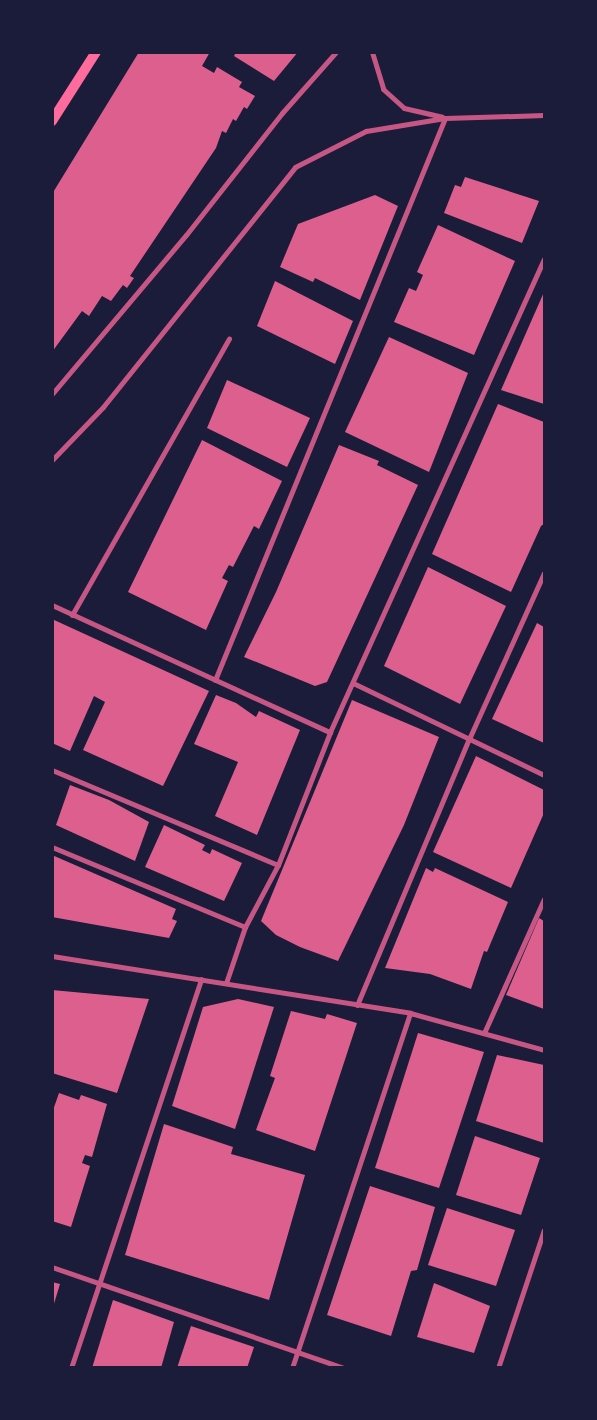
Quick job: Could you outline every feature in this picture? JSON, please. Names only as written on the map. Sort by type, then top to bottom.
[{"type":"main road","points":[[52,121],[96,52]]},
{"type":"street","points":[[52,394],[186,235],[282,113],[336,52]]},
{"type":"street","points":[[372,52],[383,89],[404,108],[445,118]]},
{"type":"street","points":[[52,460],[103,407],[295,167],[366,131],[445,118],[544,115]]},
{"type":"street","points":[[215,680],[445,118]]},
{"type":"street","points":[[226,983],[245,927],[278,865],[330,732],[543,271],[544,259]]},
{"type":"street","points":[[72,615],[229,339]]},
{"type":"street","points":[[357,1005],[470,739],[544,574]]},
{"type":"street","points":[[52,605],[330,732]]},
{"type":"street","points":[[353,683],[544,776]]},
{"type":"street","points":[[52,770],[278,865]]},
{"type":"street","points":[[52,846],[245,927]]},
{"type":"street","points":[[484,1033],[544,899]]},
{"type":"street","points":[[52,956],[410,1013],[544,1050]]},
{"type":"street","points":[[71,1368],[201,979]]},
{"type":"street","points":[[292,1368],[410,1013]]},
{"type":"street","points":[[498,1368],[544,1230]]},
{"type":"street","points":[[52,1268],[344,1368]]},
{"type":"building","points":[[139,52],[210,52],[202,66],[214,73],[217,67],[242,82],[239,87],[255,96],[247,109],[244,107],[236,121],[233,119],[226,133],[222,131],[216,148],[130,276],[134,278],[127,288],[123,285],[111,301],[102,296],[89,316],[82,311],[52,352],[52,194]]},
{"type":"building","points":[[236,52],[298,52],[274,81],[234,56]]},
{"type":"building","points":[[465,177],[539,201],[522,243],[444,213],[455,185],[461,187]]},
{"type":"building","points":[[375,195],[398,206],[360,300],[315,278],[313,282],[280,267],[298,224]]},
{"type":"building","points":[[438,225],[515,261],[474,355],[394,322],[409,288],[416,291],[423,275],[417,272]]},
{"type":"building","points":[[275,281],[353,321],[335,364],[257,326]]},
{"type":"building","points":[[544,292],[544,404],[501,390]]},
{"type":"building","points":[[389,337],[468,373],[429,472],[345,432]]},
{"type":"building","points":[[227,380],[310,418],[287,467],[207,428]]},
{"type":"building","points":[[498,404],[544,422],[544,524],[541,526],[511,592],[432,554]]},
{"type":"building","points":[[202,440],[282,481],[259,529],[254,526],[233,567],[229,565],[222,578],[228,581],[206,630],[128,592]]},
{"type":"building","points":[[339,445],[379,461],[377,465],[418,485],[327,682],[315,686],[244,657],[276,592]]},
{"type":"building","points":[[428,567],[506,606],[460,704],[384,666]]},
{"type":"building","points":[[52,619],[209,691],[163,786],[83,750],[105,702],[94,696],[70,751],[52,743]]},
{"type":"building","points":[[537,623],[544,627],[544,743],[492,719]]},
{"type":"building","points":[[216,695],[236,703],[256,717],[259,711],[300,730],[257,835],[215,816],[238,762],[194,744]]},
{"type":"building","points":[[352,700],[439,737],[404,825],[338,961],[300,947],[276,935],[261,921]]},
{"type":"building","points":[[476,756],[544,790],[544,813],[511,888],[433,852]]},
{"type":"building","points":[[70,785],[109,800],[149,822],[135,861],[56,825]]},
{"type":"building","points":[[164,825],[205,845],[202,850],[210,854],[212,849],[242,863],[224,901],[145,867]]},
{"type":"building","points":[[52,855],[176,909],[172,919],[177,921],[169,938],[52,917]]},
{"type":"building","points":[[426,868],[433,872],[435,868],[508,902],[487,952],[484,951],[471,989],[430,974],[385,968]]},
{"type":"building","points":[[539,918],[544,921],[544,1009],[506,995]]},
{"type":"building","points":[[52,990],[149,999],[117,1093],[52,1073]]},
{"type":"building","points":[[238,999],[274,1007],[235,1129],[172,1106],[203,1007]]},
{"type":"building","points":[[291,1011],[325,1019],[327,1014],[357,1023],[315,1151],[256,1130],[275,1078],[270,1076]]},
{"type":"building","points":[[418,1033],[484,1052],[439,1188],[375,1168]]},
{"type":"building","points":[[497,1055],[544,1065],[544,1143],[476,1121]]},
{"type":"building","points":[[59,1093],[79,1100],[81,1095],[107,1104],[92,1157],[85,1155],[82,1163],[90,1166],[71,1227],[52,1221],[52,1113]]},
{"type":"building","points":[[164,1124],[233,1147],[231,1154],[305,1175],[269,1300],[125,1255]]},
{"type":"building","points":[[475,1136],[540,1158],[521,1215],[456,1195]]},
{"type":"building","points":[[370,1186],[435,1207],[417,1270],[411,1271],[391,1336],[327,1315]]},
{"type":"building","points":[[447,1208],[515,1230],[496,1286],[428,1265]]},
{"type":"building","points":[[52,1282],[60,1284],[53,1307],[52,1307]]},
{"type":"building","points":[[434,1283],[490,1306],[474,1353],[417,1337]]},
{"type":"building","points":[[113,1300],[174,1322],[161,1368],[92,1368]]},
{"type":"building","points":[[191,1326],[254,1347],[247,1368],[177,1368]]}]
